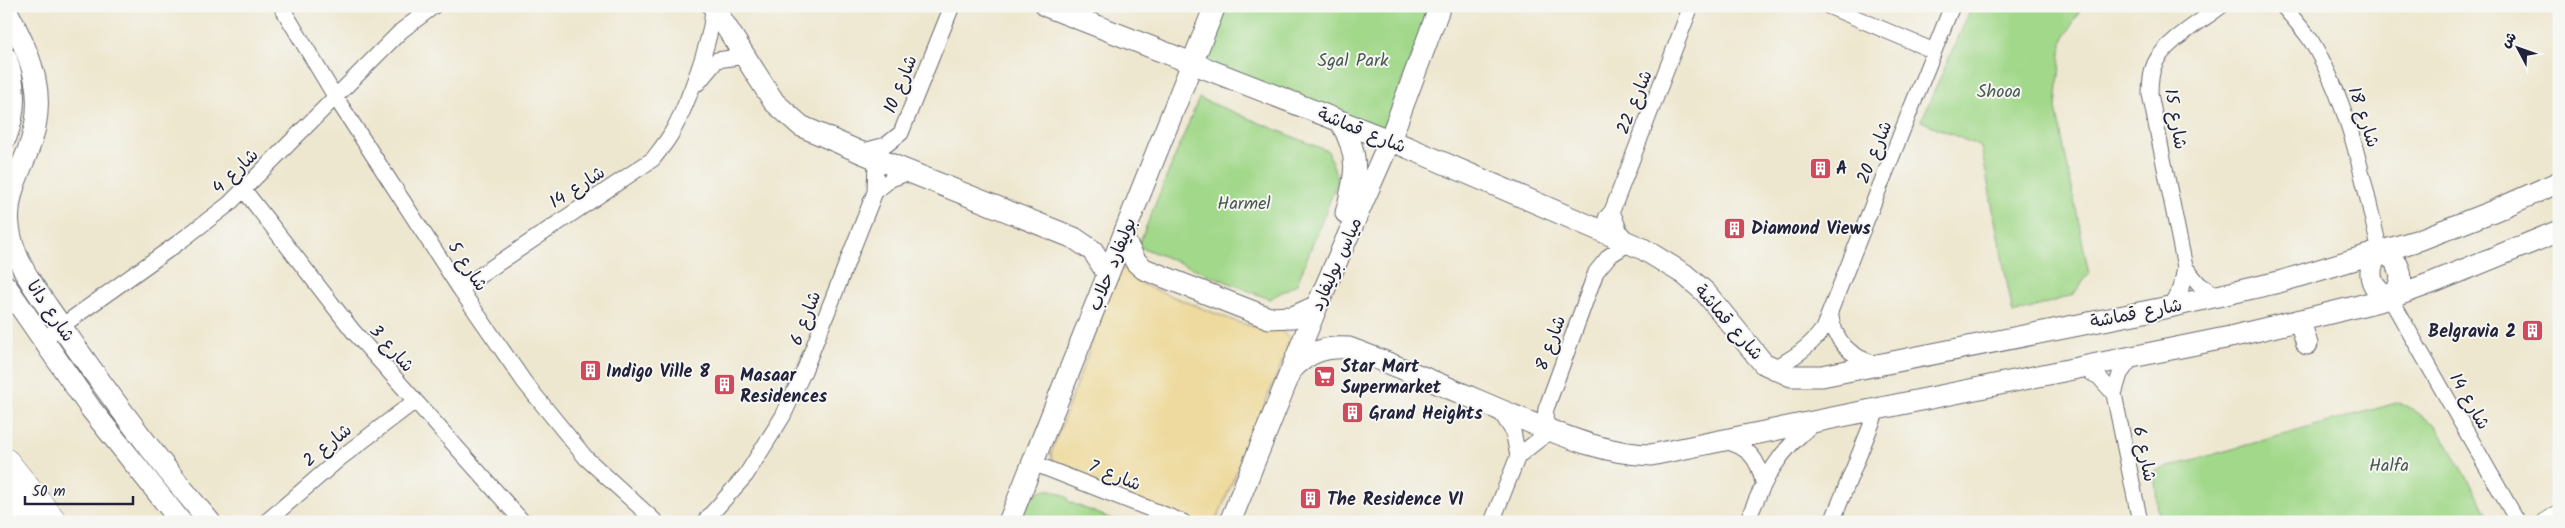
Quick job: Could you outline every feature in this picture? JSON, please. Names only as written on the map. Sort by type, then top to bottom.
[{"type":"highway","points":[[6,463],[53,522]]},
{"type":"highway","points":[[6,501],[21,522]]},
{"type":"street","name":"شارع 5","points":[[281,6],[336,98],[460,289],[554,422],[586,458],[656,522]]},
{"type":"street","name":"شارع 4","points":[[42,340],[204,224],[244,190],[401,31],[434,6]]},
{"type":"street","points":[[712,6],[774,102],[787,115],[817,135],[1084,243],[1100,260],[1108,275]]},
{"type":"street","name":"شارع 14","points":[[460,289],[653,159],[672,133],[689,93],[710,34],[712,6]]},
{"type":"street","name":"شارع 10","points":[[868,156],[886,146],[901,133],[952,6]]},
{"type":"street","name":"شارع قماشة","points":[[1046,6],[1390,140],[1596,227],[1629,243],[1684,274],[1700,287],[1756,355],[1773,369],[1791,376],[1822,376],[2169,307],[2279,282],[2380,252],[2496,210],[2559,182]]},
{"type":"street","name":"بوليفارد حلاب","points":[[1009,522],[1215,6]]},
{"type":"street","name":"مياس بوليفارد","points":[[1230,522],[1317,306],[1390,140],[1440,6]]},
{"type":"street","name":"شارع 22","points":[[1596,227],[1612,211],[1691,6]]},
{"type":"street","points":[[1828,6],[1934,51]]},
{"type":"street","name":"شارع 20","points":[[1773,369],[1799,355],[1823,329],[1952,6]]},
{"type":"street","name":"شارع 15","points":[[2169,307],[2181,288],[2185,267],[2150,94],[2150,78],[2155,63],[2164,50],[2221,6]]},
{"type":"street","name":"شارع 18","points":[[2284,6],[2309,38],[2341,102],[2353,137],[2380,252]]},
{"type":"street","name":"شارع دانا","points":[[6,9],[34,68],[38,98],[32,141],[10,199],[10,237],[23,269],[61,326],[119,408],[210,522]]},
{"type":"street","name":"شارع 14","points":[[689,93],[717,60],[745,56]]},
{"type":"street","points":[[6,58],[14,92],[12,119],[6,137]]},
{"type":"street","points":[[1340,121],[1349,136],[1356,171],[1345,216],[1343,246]]},
{"type":"street","name":"شارع 6","points":[[704,522],[746,475],[783,416],[804,371],[875,192],[868,156]]},
{"type":"street","points":[[875,192],[891,179],[910,172]]},
{"type":"street","name":"شارع 3","points":[[244,190],[353,331],[523,522]]},
{"type":"street","points":[[1612,211],[1620,232],[1629,243]]},
{"type":"street","points":[[1292,369],[1303,358],[1317,350],[1333,347],[1349,348],[1550,431],[1606,450],[1628,454],[1651,455],[2300,321],[2390,298],[2559,230]]},
{"type":"street","points":[[1123,238],[1136,262],[1144,269],[1269,318],[1293,317],[1317,306]]},
{"type":"street","name":"شارع 8","points":[[1550,431],[1545,418],[1546,409],[1596,272],[1609,256],[1629,243]]},
{"type":"street","points":[[2380,252],[2372,264],[2371,278],[2378,291],[2390,298]]},
{"type":"street","points":[[2185,267],[2199,284],[2217,296]]},
{"type":"street","name":"شارع دانا","points":[[6,286],[42,340],[120,448],[181,522]]},
{"type":"street","name":"شارع 14","points":[[2390,298],[2518,522]]},
{"type":"street","points":[[1830,312],[1832,327],[1839,341],[1849,352],[1862,360],[1877,364]]},
{"type":"street","points":[[2300,321],[2307,344]]},
{"type":"street","points":[[2114,394],[2120,374],[2132,356]]},
{"type":"street","points":[[2080,367],[2099,377],[2114,394]]},
{"type":"street","name":"شارع 6","points":[[2114,394],[2140,522]]},
{"type":"street","name":"شارع 2","points":[[266,522],[339,459],[415,402]]},
{"type":"street","points":[[1832,522],[1878,408]]},
{"type":"street","points":[[1499,409],[1513,431],[1518,456]]},
{"type":"street","points":[[1748,522],[1763,482],[1786,447],[1818,420]]},
{"type":"street","points":[[1492,522],[1518,456],[1550,431]]},
{"type":"street","points":[[1725,441],[1740,445],[1752,454],[1760,467],[1763,482]]},
{"type":"street","name":"شارع 7","points":[[1033,463],[1183,522]]},
{"type":"street","points":[[2543,522],[2559,512]]},
{"type":"green space","name":"Sgal Park","points":[[1223,6],[1431,6],[1384,130],[1200,60]]},
{"type":"green space","name":"Shooa","points":[[1972,6],[2082,6],[2062,43],[2056,108],[2089,274],[2073,295],[2013,314],[1981,147],[1921,121]]},
{"type":"green space","name":"Harmel","points":[[1199,98],[1328,151],[1338,180],[1297,284],[1269,299],[1138,246]]},
{"type":"green space","name":"Halfa","points":[[2400,402],[2436,425],[2492,522],[2159,522],[2154,471]]},
{"type":"green space","points":[[1041,490],[1052,490],[1067,497],[1069,502],[1119,522],[1023,522],[1028,504]]},
{"type":"sand","points":[[1124,268],[1141,284],[1237,322],[1262,329],[1281,330],[1291,341],[1219,514],[1213,522],[1173,522],[1054,470],[1051,453],[1118,272]]},
{"type":"place","name":"A","points":[[1820,168]]},
{"type":"place","name":"Diamond Views","points":[[1735,228]]},
{"type":"place","name":"Belgravia 2","points":[[2532,331]]},
{"type":"place","name":"Indigo Ville 8","points":[[590,371]]},
{"type":"place","name":"Star Mart Supermarket","points":[[1325,376]]},
{"type":"place","name":"Masaar Residences","points":[[724,385]]},
{"type":"place","name":"Grand Heights","points":[[1353,413]]},
{"type":"place","name":"The Residence VI","points":[[1311,499]]}]
